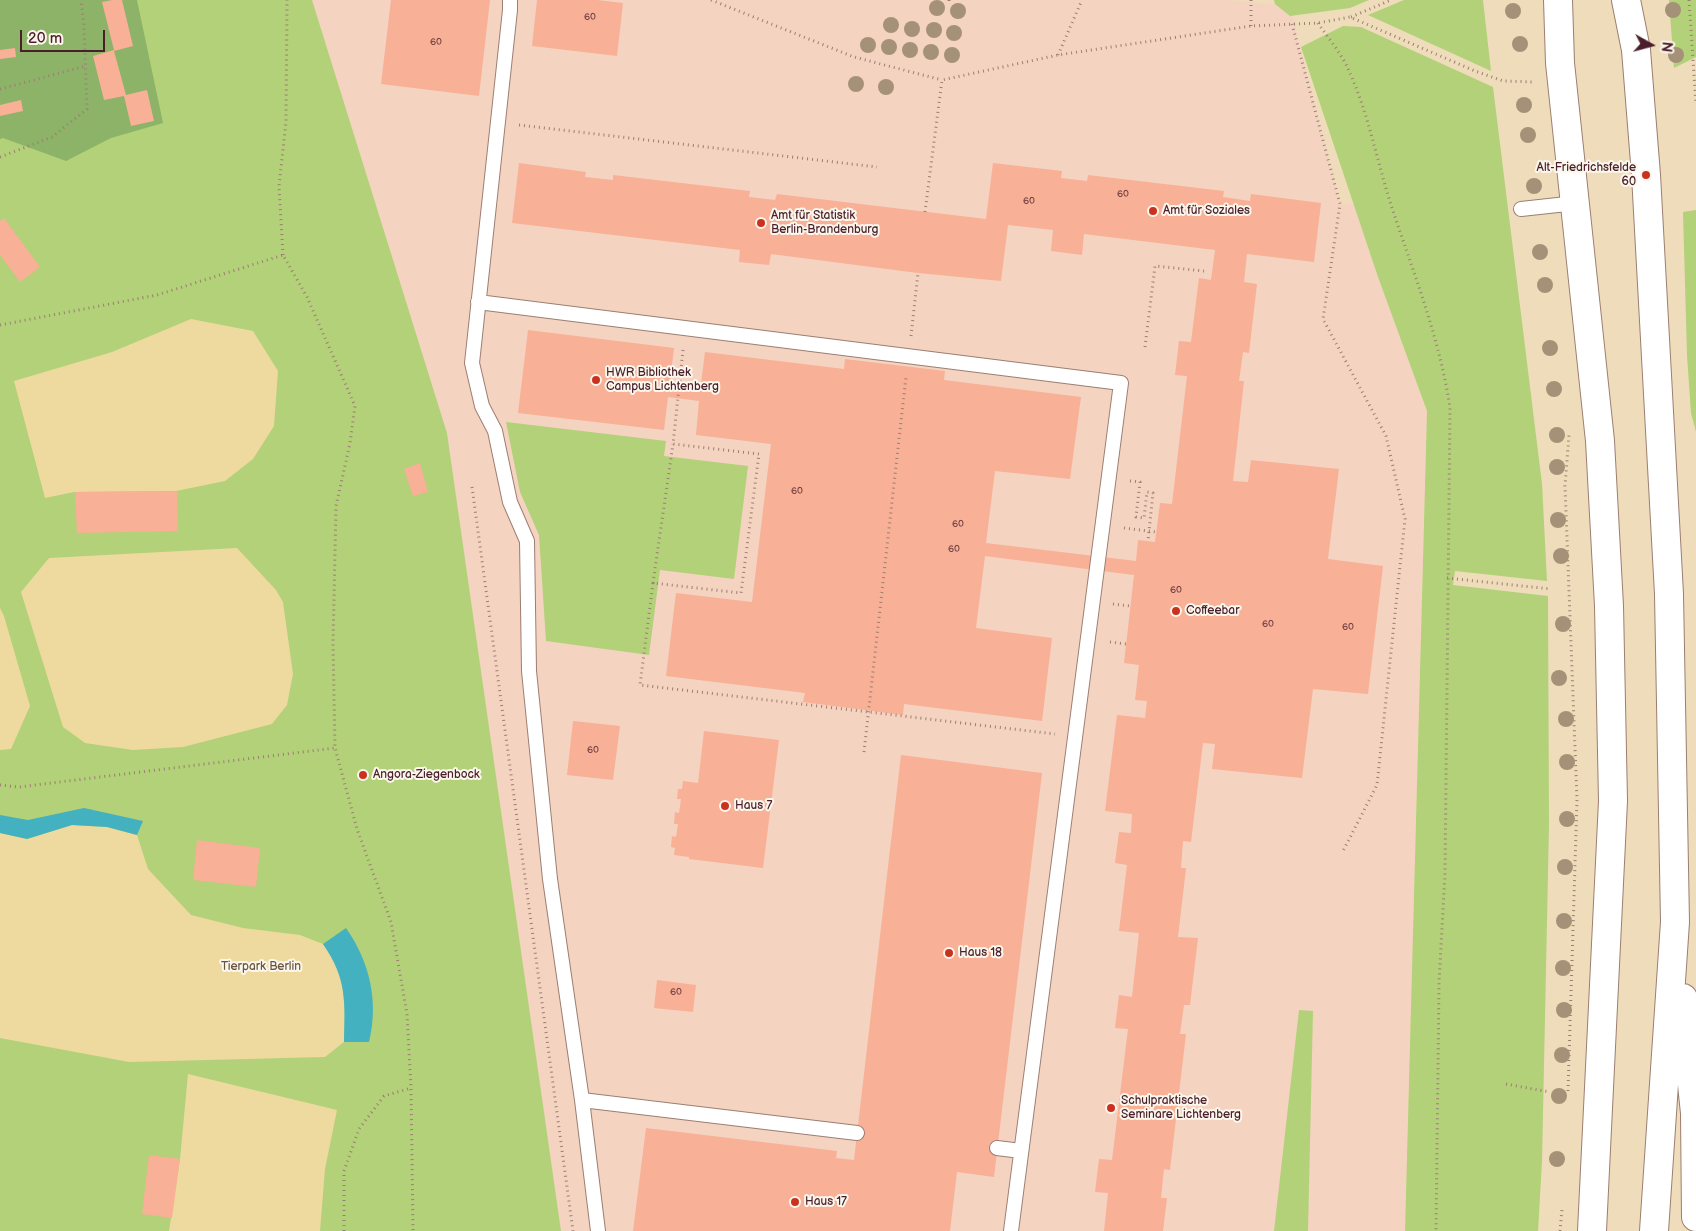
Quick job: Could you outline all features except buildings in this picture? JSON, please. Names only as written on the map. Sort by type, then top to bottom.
[{"type":"main road","points":[[1558,0],[1560,63],[1600,441],[1609,606],[1612,782],[1592,1231]]},
{"type":"main road","points":[[1626,0],[1636,50],[1646,175],[1669,594],[1675,922],[1694,1113],[1696,1217]]},
{"type":"main road","points":[[1654,1231],[1675,922]]},
{"type":"lane","points":[[510,0],[472,363],[482,406],[495,431],[510,502],[527,541],[529,671],[550,879],[582,1100],[598,1231]]},
{"type":"lane","points":[[1521,209],[1576,203]]},
{"type":"lane","points":[[478,302],[1121,383],[1011,1231]]},
{"type":"lane","points":[[582,1100],[857,1133]]},
{"type":"lane","points":[[998,1148],[1021,1151]]},
{"type":"path","points":[[0,157],[52,137],[88,109],[84,25],[80,0]]},
{"type":"path","points":[[287,0],[286,122],[279,186],[283,256],[307,297],[355,406],[350,443],[336,506],[335,748],[357,829],[391,922],[407,1014],[411,1088],[413,1231]]},
{"type":"path","points":[[711,0],[854,57],[942,80],[1058,55],[1251,26],[1318,23],[1350,17],[1389,1]]},
{"type":"path","points":[[1058,55],[1082,0]]},
{"type":"path","points":[[1251,0],[1251,26]]},
{"type":"path","points":[[1689,0],[1696,104]]},
{"type":"path","points":[[1350,17],[1475,71],[1503,80],[1539,82]]},
{"type":"path","points":[[1318,23],[1349,69],[1368,119],[1388,195],[1446,380],[1450,408],[1445,873],[1439,983],[1436,1231]]},
{"type":"path","points":[[1292,24],[1340,204],[1323,319],[1386,436],[1405,519],[1377,785],[1342,853]]},
{"type":"path","points":[[0,89],[86,66]]},
{"type":"path","points":[[925,212],[942,80]]},
{"type":"path","points":[[498,123],[877,167]]},
{"type":"path","points":[[0,324],[157,295],[283,256]]},
{"type":"path","points":[[1145,347],[1155,266],[1204,271]]},
{"type":"path","points":[[864,752],[918,273]]},
{"type":"path","points":[[686,327],[640,685],[1076,736]]},
{"type":"path","points":[[654,583],[742,593],[759,454],[672,444]]},
{"type":"path","points":[[1129,481],[1140,482],[1136,517],[1144,518],[1146,492],[1153,492],[1148,541]]},
{"type":"path","points":[[1565,486],[1577,800],[1568,1097]]},
{"type":"path","points":[[472,487],[573,1231]]},
{"type":"path","points":[[1124,528],[1156,532]]},
{"type":"path","points":[[1447,578],[1551,589]]},
{"type":"path","points":[[1104,604],[1130,606]]},
{"type":"path","points":[[1108,642],[1126,644]]},
{"type":"path","points":[[0,785],[19,787],[335,748]]},
{"type":"path","points":[[1506,1084],[1550,1092]]},
{"type":"path","points":[[344,1231],[344,1170],[359,1129],[384,1096],[411,1088]]},
{"type":"path","points":[[1560,1231],[1563,1205]]},
{"type":"shaded area","points":[[312,0],[1227,0],[1290,6],[1340,204],[1354,204],[1378,277],[1427,411],[1405,1231],[561,1231],[447,433]]},
{"type":"green space","name":"Tierpark Berlin","points":[[0,0],[312,0],[447,433],[561,1231],[0,1231]]},
{"type":"green space","points":[[0,0],[137,0],[163,123],[111,138],[66,161],[3,138],[0,139]]},
{"type":"green space","points":[[1274,0],[1369,0],[1350,8],[1290,16],[1275,4]]},
{"type":"green space","points":[[1404,0],[1483,0],[1491,71],[1368,15]]},
{"type":"green space","points":[[1669,0],[1696,0],[1696,57],[1674,68]]},
{"type":"green space","points":[[1343,26],[1361,27],[1493,87],[1542,484],[1547,581],[1455,571],[1453,585],[1548,596],[1549,825],[1542,1161],[1538,1231],[1405,1231],[1427,411],[1378,277],[1301,47]]},
{"type":"green space","points":[[1696,210],[1696,432],[1691,413],[1687,355],[1683,212]]},
{"type":"green space","points":[[506,422],[666,441],[664,456],[748,466],[734,579],[660,570],[649,655],[546,641],[539,535],[520,492]]},
{"type":"green space","points":[[1299,1010],[1313,1011],[1308,1231],[1274,1231]]},
{"type":"sand","points":[[191,319],[253,331],[278,371],[274,426],[253,459],[225,481],[176,491],[74,492],[45,498],[14,381],[112,352]]},
{"type":"sand","points":[[237,548],[276,590],[283,602],[293,674],[287,705],[272,724],[183,747],[133,750],[85,743],[63,727],[21,592],[49,558]]},
{"type":"sand","points":[[0,608],[30,706],[11,749],[0,750]]},
{"type":"sand","points":[[72,825],[107,827],[137,835],[148,869],[191,915],[243,928],[300,935],[323,944],[334,960],[342,980],[345,1011],[344,1042],[325,1057],[129,1062],[0,1038],[0,833],[27,839]]},
{"type":"sand","points":[[188,1074],[337,1110],[325,1169],[320,1231],[169,1231],[180,1159]]},
{"type":"water","points":[[84,808],[143,821],[137,835],[107,827],[72,825],[27,839],[0,833],[0,815],[28,820]]},
{"type":"water","points":[[346,928],[361,955],[370,983],[373,1012],[369,1042],[344,1042],[345,1014],[343,991],[337,968],[323,944]]},
{"type":"place","name":"Alt-Friedrichsfelde 60","points":[[1646,175]]},
{"type":"place","name":"Amt für Soziales","points":[[1153,211]]},
{"type":"place","name":"Amt für Statistik Berlin-Brandenburg","points":[[761,223]]},
{"type":"place","name":"HWR Bibliothek Campus Lichtenberg","points":[[596,380]]},
{"type":"place","name":"Coffeebar","points":[[1176,611]]},
{"type":"place","name":"Angora-Ziegenbock","points":[[363,775]]},
{"type":"place","name":"Haus 7","points":[[725,806]]},
{"type":"place","name":"Haus 18","points":[[949,953]]},
{"type":"place","name":"Schulpraktische Seminare Lichtenberg","points":[[1111,1108]]},
{"type":"place","name":"Haus 17","points":[[795,1202]]}]
